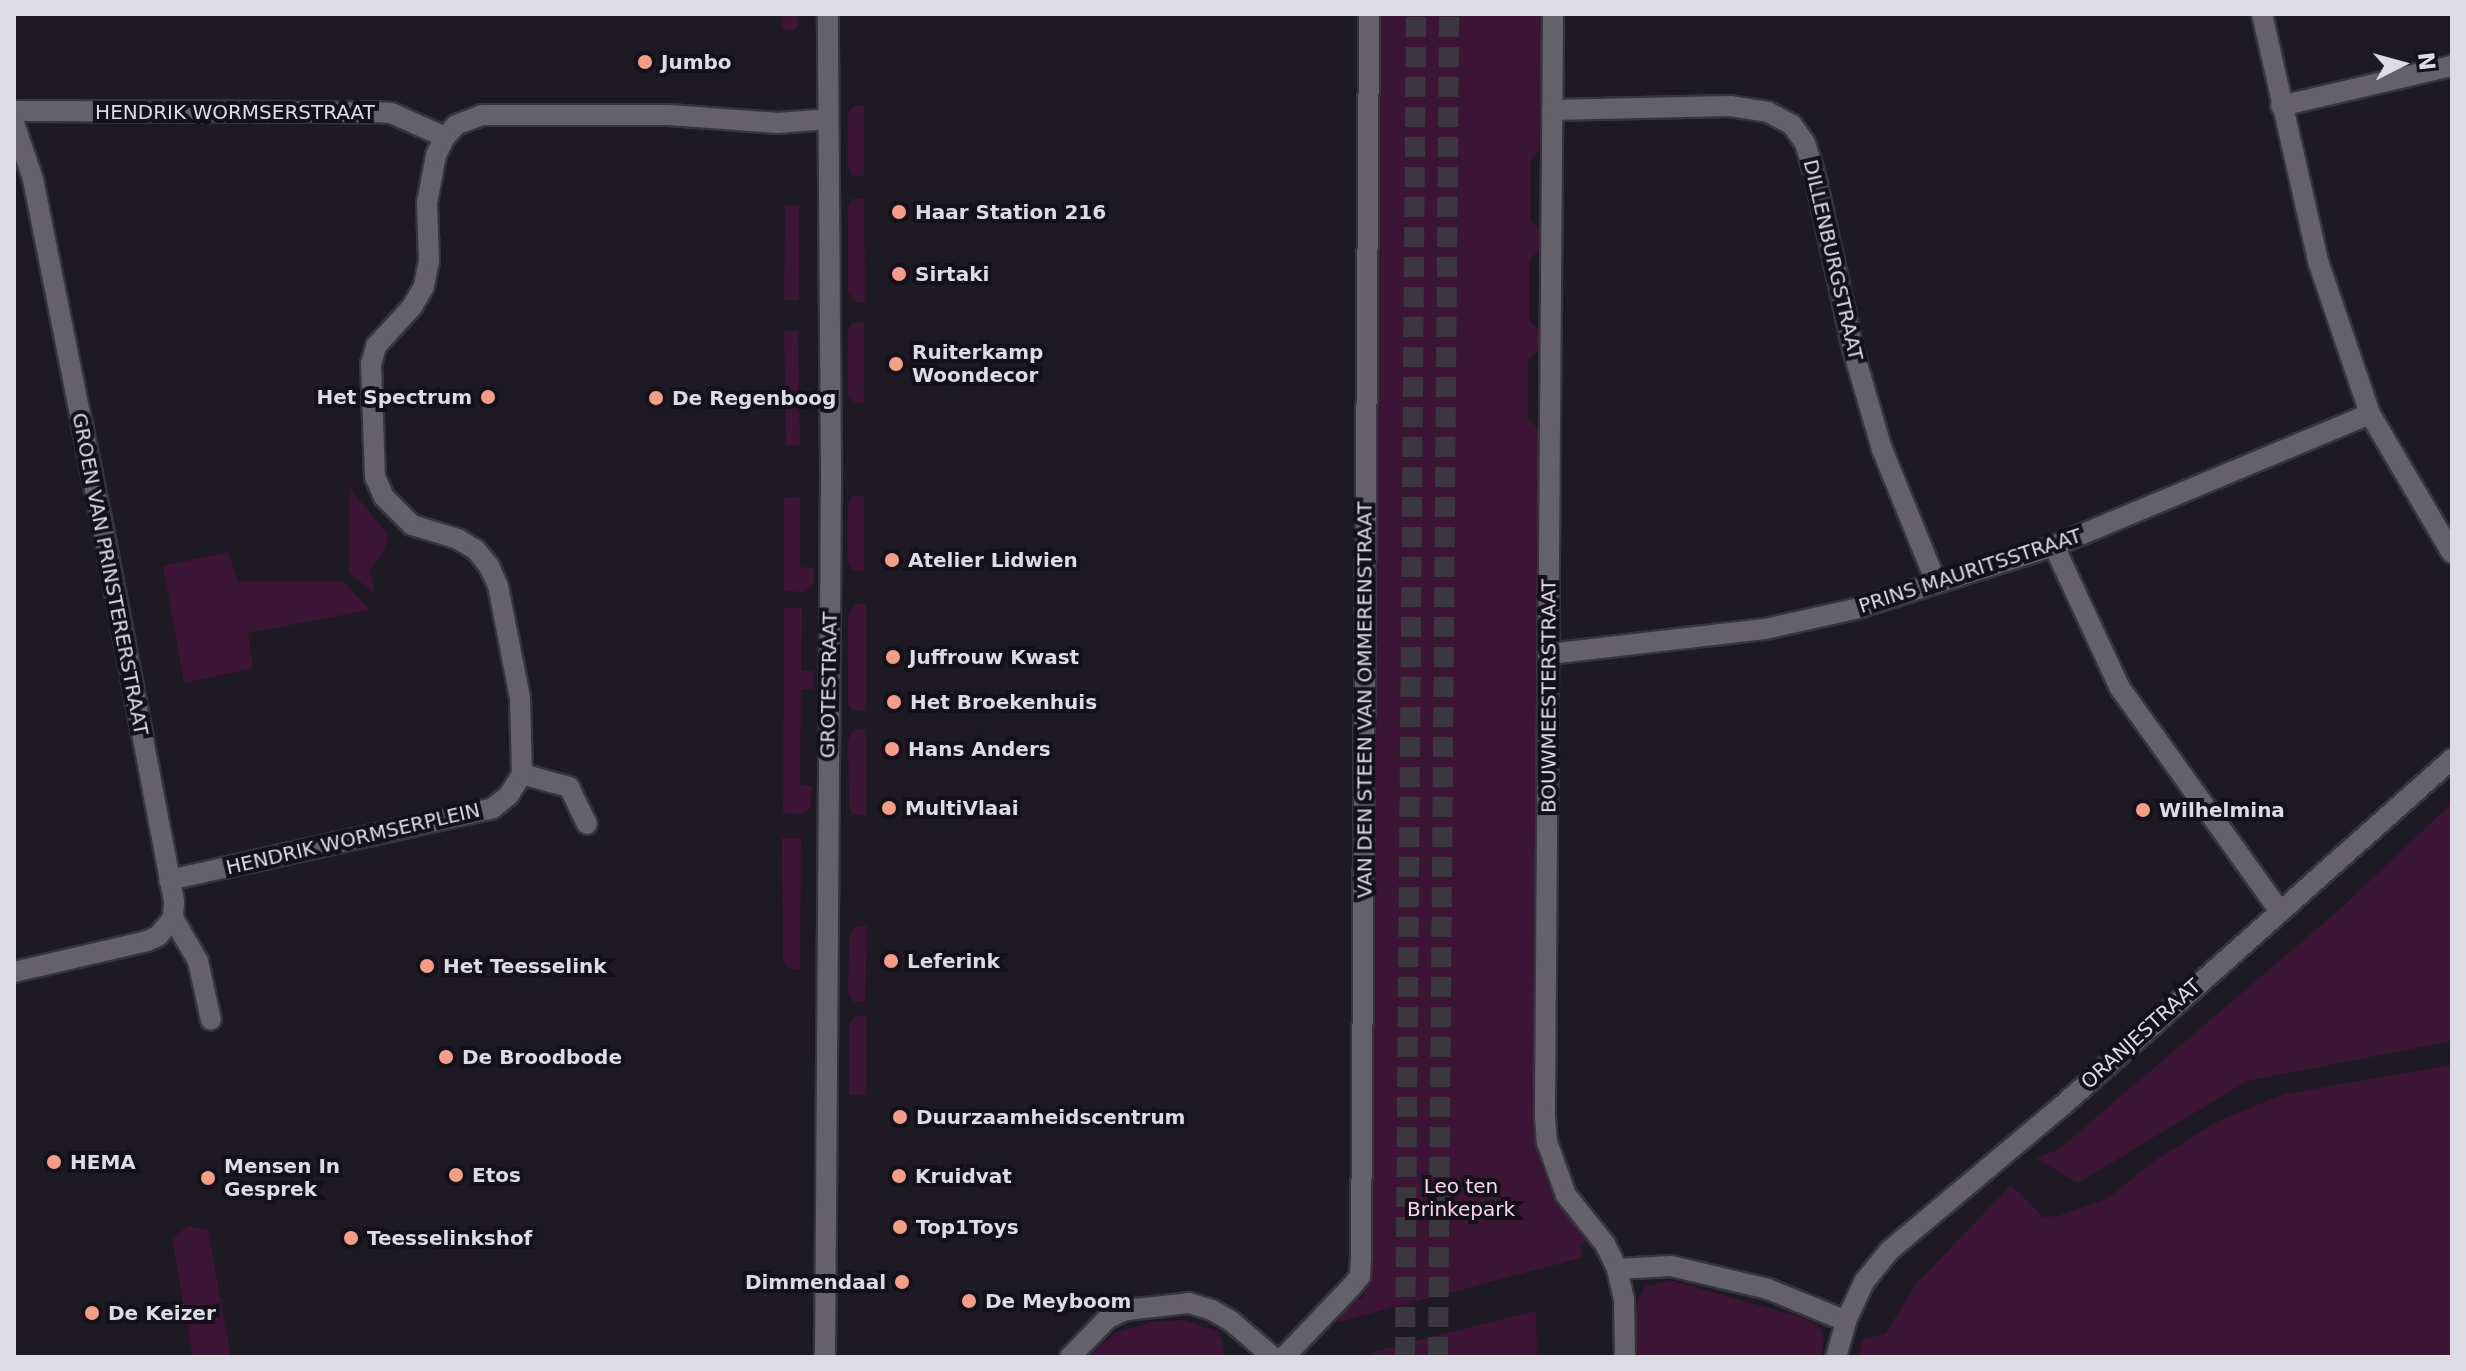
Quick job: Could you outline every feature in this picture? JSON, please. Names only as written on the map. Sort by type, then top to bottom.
[{"type":"street","name":"GROTESTRAAT","points":[[825,1357],[831,472],[828,14]]},
{"type":"street","name":"VAN DEN STEEN VAN OMMERENSTRAAT","points":[[1284,1357],[1360,1276],[1369,14]]},
{"type":"street","name":"BOUWMEESTERSTRAAT","points":[[1553,14],[1547,1142],[1566,1195],[1605,1244],[1617,1269],[1624,1300],[1625,1357]]},
{"type":"street","points":[[2262,14],[2319,264],[2370,414],[2452,553]]},
{"type":"street","points":[[2281,106],[2452,66]]},
{"type":"street","name":"DILLENBURGSTRAAT","points":[[1552,110],[1730,106],[1768,112],[1792,125],[1805,143],[1815,175],[1853,350],[1882,449],[1936,582]]},
{"type":"street","name":"HENDRIK WORMSERSTRAAT","points":[[14,111],[377,112],[391,113],[445,137]]},
{"type":"street","points":[[587,824],[569,787],[522,774],[520,698],[498,586],[489,566],[476,550],[458,539],[412,525],[384,497],[375,477],[371,364],[376,346],[412,307],[424,286],[429,261],[430,182],[436,155],[445,137],[456,125],[482,115],[669,115],[778,123],[828,119]]},
{"type":"street","name":"GROEN VAN PRINSTERERSTRAAT","points":[[14,123],[36,194],[169,880],[173,918],[198,961],[211,1020]]},
{"type":"street","name":"PRINS MAURITSSTRAAT","points":[[1549,654],[1765,629],[1855,609],[2054,546],[2370,414]]},
{"type":"street","points":[[2054,546],[2120,688],[2279,910]]},
{"type":"street","name":"ORANJESTRAAT","points":[[1836,1357],[1846,1321],[1864,1282],[1889,1251],[2062,1106],[2452,759]]},
{"type":"street","name":"HENDRIK WORMSERPLEIN","points":[[169,880],[493,808],[509,795],[522,774]]},
{"type":"street","points":[[14,972],[147,941],[158,936],[173,918]]},
{"type":"street","points":[[1617,1269],[1671,1266],[1768,1289],[1846,1321]]},
{"type":"street","points":[[1070,1357],[1108,1318],[1126,1310],[1189,1303],[1221,1315],[1273,1357]]},
{"type":"green space","points":[[786,13],[794,13],[799,22],[797,29],[786,31],[781,26],[781,18]]},
{"type":"green space","name":"Leo ten Brinkepark","points":[[1380,14],[1544,14],[1543,146],[1530,160],[1530,220],[1543,233],[1543,247],[1529,260],[1529,320],[1541,332],[1541,348],[1528,359],[1528,419],[1541,431],[1534,1120],[1547,1182],[1562,1210],[1588,1240],[1579,1247],[1583,1252],[1581,1258],[1338,1322],[1336,1318],[1363,1296],[1372,1277]]},
{"type":"green space","points":[[855,105],[864,106],[864,176],[852,175],[848,166],[848,113]]},
{"type":"green space","points":[[864,198],[865,302],[857,303],[848,293],[848,206],[852,199]]},
{"type":"green space","points":[[785,205],[799,205],[799,300],[784,300]]},
{"type":"green space","points":[[864,322],[864,403],[856,403],[847,394],[848,330],[852,323]]},
{"type":"green space","points":[[784,331],[798,331],[800,445],[786,445]]},
{"type":"green space","points":[[349,487],[388,535],[385,549],[370,572],[375,594],[349,573]]},
{"type":"green space","points":[[852,496],[864,496],[864,572],[851,570],[847,560],[848,504]]},
{"type":"green space","points":[[800,497],[800,567],[814,568],[814,583],[805,592],[784,591],[784,498]]},
{"type":"green space","points":[[228,552],[238,581],[343,581],[370,610],[248,633],[253,668],[184,683],[163,566]]},
{"type":"green space","points":[[856,603],[866,604],[866,711],[852,710],[848,703],[848,615]]},
{"type":"green space","points":[[784,608],[802,608],[801,671],[813,671],[813,689],[801,690],[800,785],[812,786],[810,809],[801,814],[783,813]]},
{"type":"green space","points":[[854,729],[866,729],[866,816],[852,814],[849,806],[848,740]]},
{"type":"green space","points":[[2452,803],[2452,1041],[2247,1081],[2078,1183],[2036,1158],[2059,1149],[2340,909]]},
{"type":"green space","points":[[782,838],[801,838],[800,970],[788,968],[783,962]]},
{"type":"green space","points":[[856,926],[867,926],[865,1002],[854,1002],[848,994],[849,937]]},
{"type":"green space","points":[[856,1016],[866,1016],[866,1095],[849,1095],[849,1024]]},
{"type":"green space","points":[[2452,1065],[2452,1357],[1858,1357],[1863,1339],[1885,1334],[1916,1284],[2011,1185],[2043,1217],[2058,1216],[2106,1199],[2157,1159],[2218,1121],[2284,1094]]},
{"type":"green space","points":[[188,1226],[208,1230],[231,1357],[193,1357],[172,1239]]},
{"type":"green space","points":[[1670,1280],[1807,1319],[1821,1329],[1824,1340],[1821,1357],[1637,1357],[1637,1302],[1644,1287]]},
{"type":"green space","points":[[1536,1311],[1537,1355],[1373,1357],[1373,1352]]},
{"type":"green space","points":[[1183,1320],[1215,1330],[1222,1339],[1225,1357],[1088,1357],[1114,1333],[1151,1322]]},
{"type":"tunnel","points":[[1405,1357],[1416,14]]},
{"type":"tunnel","points":[[1438,1357],[1449,14]]},
{"type":"place","name":"Jumbo","points":[[645,62]]},
{"type":"place","name":"Haar Station 216","points":[[899,212]]},
{"type":"place","name":"Sirtaki","points":[[899,274]]},
{"type":"place","name":"Ruiterkamp Woondecor","points":[[896,364]]},
{"type":"place","name":"Het Spectrum","points":[[488,397]]},
{"type":"place","name":"De Regenboog","points":[[656,398]]},
{"type":"place","name":"Atelier Lidwien","points":[[892,560]]},
{"type":"place","name":"Juffrouw Kwast","points":[[893,657]]},
{"type":"place","name":"Het Broekenhuis","points":[[894,702]]},
{"type":"place","name":"Hans Anders","points":[[892,749]]},
{"type":"place","name":"MultiVlaai","points":[[889,808]]},
{"type":"place","name":"Wilhelmina","points":[[2143,810]]},
{"type":"place","name":"Leferink","points":[[891,961]]},
{"type":"place","name":"Het Teesselink","points":[[427,966]]},
{"type":"place","name":"De Broodbode","points":[[446,1057]]},
{"type":"place","name":"Duurzaamheidscentrum","points":[[900,1117]]},
{"type":"place","name":"HEMA","points":[[54,1162]]},
{"type":"place","name":"Etos","points":[[456,1175]]},
{"type":"place","name":"Kruidvat","points":[[899,1176]]},
{"type":"place","name":"Mensen In Gesprek","points":[[208,1178]]},
{"type":"place","name":"Top1Toys","points":[[900,1227]]},
{"type":"place","name":"Teesselinkshof","points":[[351,1238]]},
{"type":"place","name":"Dimmendaal","points":[[902,1282]]},
{"type":"place","name":"De Meyboom","points":[[969,1301]]},
{"type":"place","name":"De Keizer","points":[[92,1313]]}]
